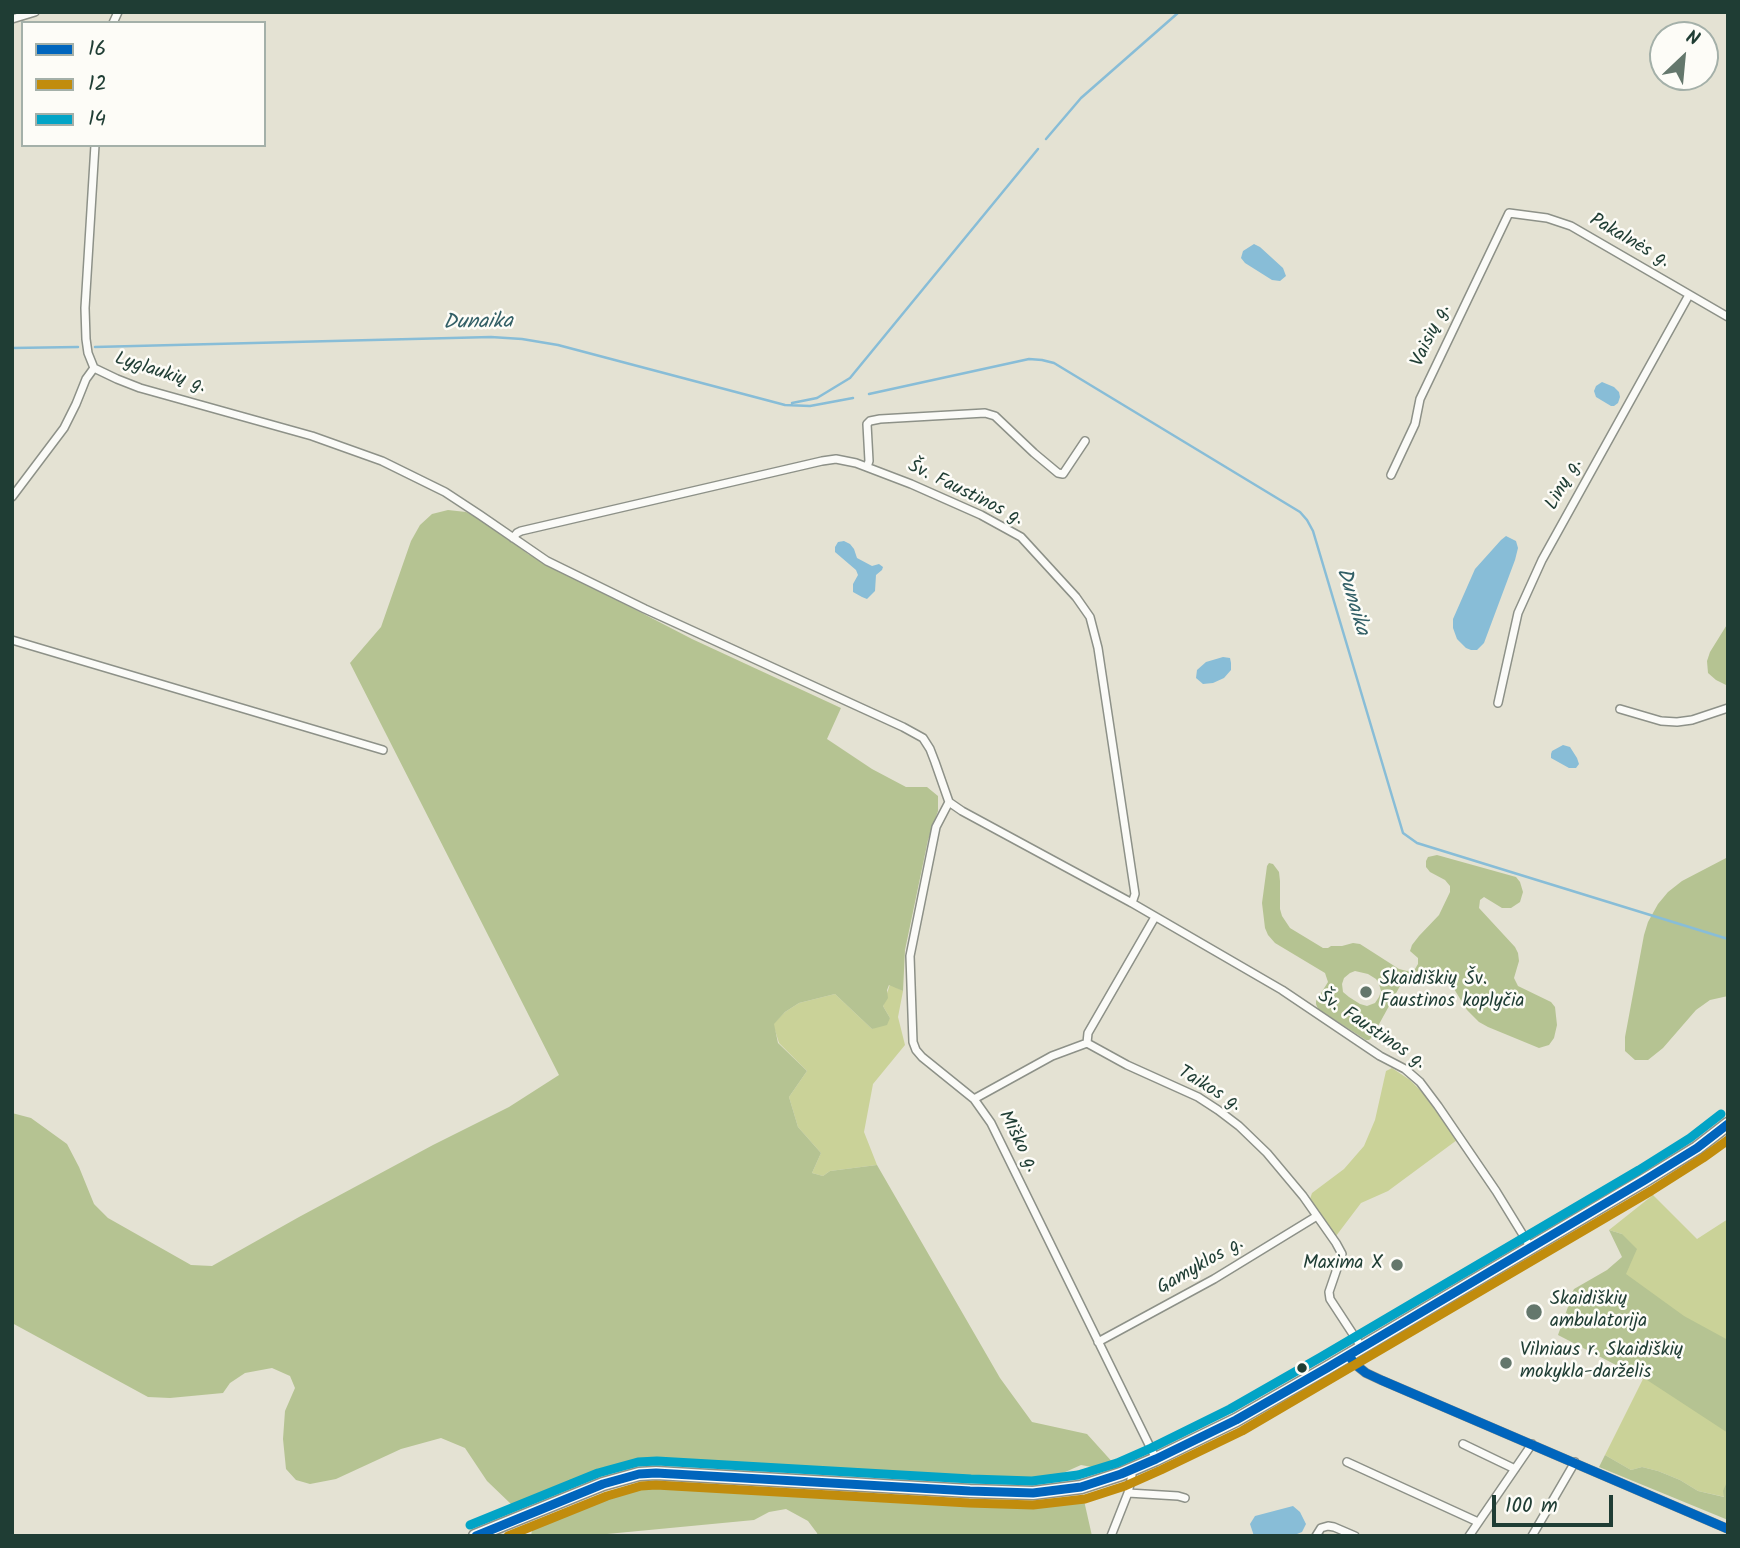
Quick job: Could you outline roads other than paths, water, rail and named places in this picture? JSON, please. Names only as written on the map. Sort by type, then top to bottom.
[{"type":"main road","points":[[475,1536],[603,1484],[656,1473],[1033,1493],[1086,1485],[1131,1471],[1236,1420],[1363,1348],[1697,1148],[1728,1124]]},
{"type":"street","points":[[12,19],[35,12]]},
{"type":"street","name":"Lyglaukių g.","points":[[95,147],[85,308],[88,354],[94,368],[140,388],[312,436],[382,461],[445,492],[513,538]]},
{"type":"street","name":"Pakalnės g.","points":[[1508,213],[1547,218],[1571,226],[1728,317]]},
{"type":"street","name":"Vaisių g.","points":[[1391,475],[1415,424],[1420,398],[1508,213]]},
{"type":"street","name":"Linų g.","points":[[1498,703],[1518,613],[1542,560],[1689,295]]},
{"type":"street","points":[[12,496],[64,428],[86,379],[94,368]]},
{"type":"street","points":[[867,467],[867,424],[880,419],[985,413],[995,416],[1050,467],[1063,474],[1085,441]]},
{"type":"street","name":"Šv. Faustinos g.","points":[[513,538],[521,531],[836,459],[867,467],[981,515],[1021,537],[1076,597],[1090,617],[1098,648],[1135,894],[1132,903]]},
{"type":"street","points":[[513,538],[547,561],[923,738],[930,749],[949,802]]},
{"type":"street","points":[[12,640],[383,750]]},
{"type":"street","points":[[1620,709],[1661,721],[1678,722],[1728,708]]},
{"type":"street","name":"Šv. Faustinos g.","points":[[949,802],[1282,990],[1420,1082],[1463,1142],[1532,1249]]},
{"type":"street","name":"Miško g.","points":[[949,802],[936,827],[910,956],[913,1042],[922,1057],[974,1099],[991,1123],[1156,1459]]},
{"type":"street","points":[[974,1099],[1052,1056],[1087,1043],[1088,1033],[1155,917]]},
{"type":"street","name":"Taikos g.","points":[[1087,1043],[1127,1065],[1198,1097],[1239,1126],[1267,1153],[1303,1196],[1342,1254],[1329,1292],[1330,1299],[1363,1348]]},
{"type":"street","name":"Gamyklos g.","points":[[1098,1342],[1214,1279],[1317,1216]]},
{"type":"street","points":[[1349,1356],[1366,1373],[1381,1380],[1728,1529]]},
{"type":"street","points":[[1463,1444],[1515,1469]]},
{"type":"street","points":[[1469,1536],[1532,1444]]},
{"type":"street","points":[[1347,1462],[1478,1522]]},
{"type":"street","points":[[1532,1536],[1575,1462]]},
{"type":"street","points":[[1111,1536],[1128,1493],[1131,1471]]},
{"type":"street","points":[[1128,1493],[1185,1498]]},
{"type":"street","points":[[1316,1536],[1321,1528],[1328,1526],[1355,1536]]},
{"type":"water","points":[[1254,244],[1283,268],[1286,276],[1280,281],[1272,280],[1245,263],[1241,258],[1243,251]]},
{"type":"water","points":[[1602,382],[1619,392],[1618,403],[1614,406],[1596,397],[1596,386]]},
{"type":"water","points":[[1506,536],[1516,541],[1518,548],[1515,560],[1484,643],[1477,650],[1471,650],[1457,639],[1453,619],[1475,569]]},
{"type":"water","points":[[844,541],[854,549],[857,558],[872,566],[879,564],[883,567],[876,575],[875,591],[867,599],[853,592],[853,584],[858,575],[856,570],[835,552],[838,542]]},
{"type":"water","points":[[1223,657],[1230,658],[1231,663],[1231,670],[1224,678],[1203,684],[1196,678],[1197,670],[1206,662]]},
{"type":"water","points":[[1563,745],[1570,747],[1577,758],[1579,764],[1576,768],[1569,768],[1551,758],[1552,751]]},
{"type":"water","points":[[1293,1506],[1300,1512],[1306,1524],[1302,1532],[1292,1536],[1254,1536],[1250,1524],[1255,1516]]},
{"type":"waterway","points":[[1046,139],[1081,98],[1179,12]]},
{"type":"waterway","points":[[792,403],[817,398],[850,378],[1038,149]]},
{"type":"waterway","name":"Dunaika","points":[[95,347],[491,337],[522,339],[558,345],[785,405],[810,406],[853,398]]},
{"type":"waterway","name":"Dunaika","points":[[12,348],[78,347]]},
{"type":"waterway","name":"Dunaika","points":[[869,394],[1029,359],[1054,363],[1300,512],[1313,531],[1403,833],[1417,843],[1728,939]]},
{"type":"place","name":"Skaidiškių Šv. Faustinos koplyčia","points":[[1366,992]]},
{"type":"place","name":"Maxima X","points":[[1397,1265]]},
{"type":"place","name":"Skaidiškių ambulatorija","points":[[1534,1312]]},
{"type":"place","name":"Vilniaus r. Skaidiškių mokykla-darželis","points":[[1506,1363]]}]
